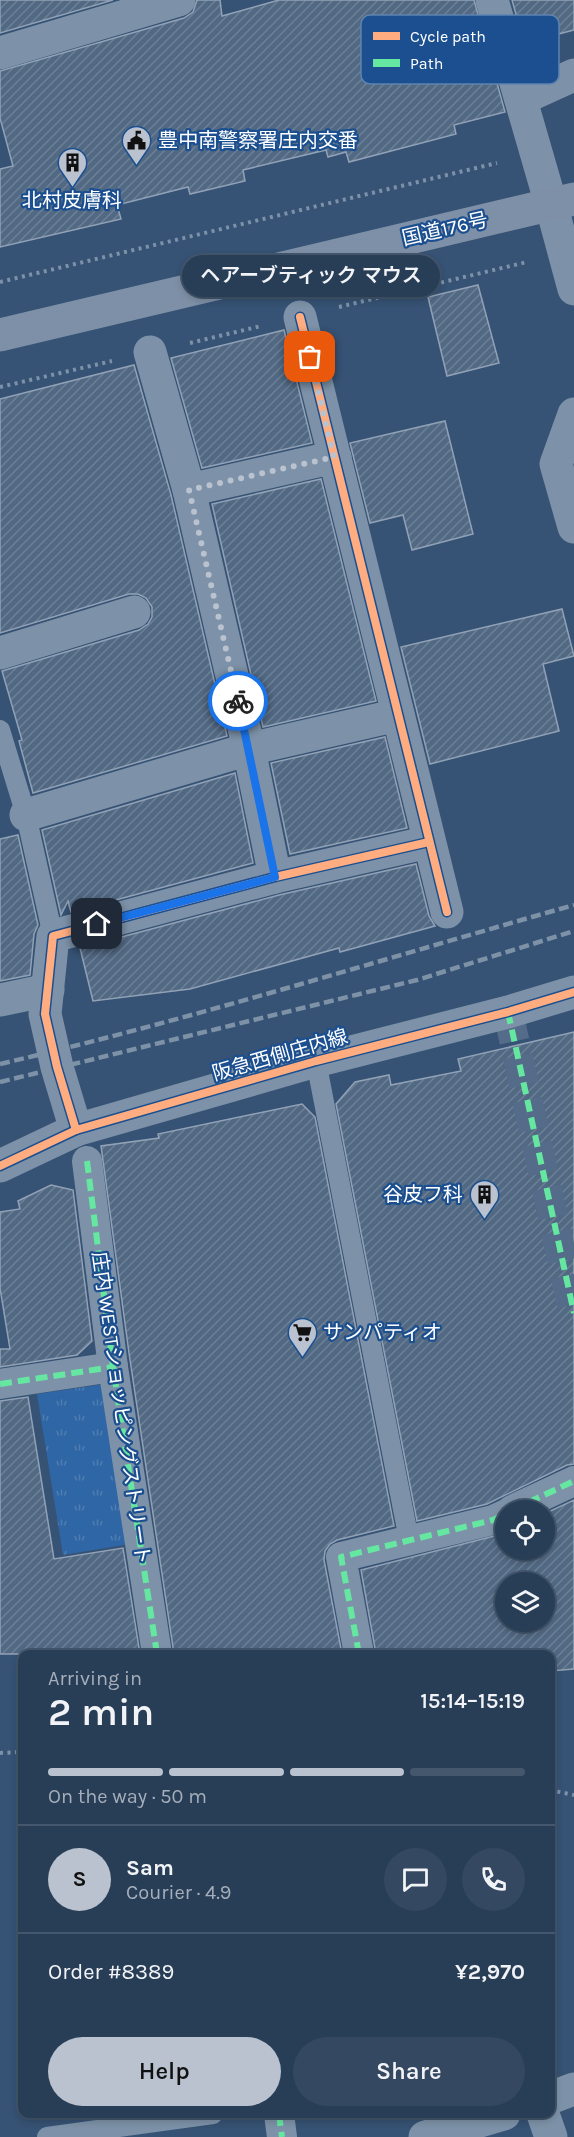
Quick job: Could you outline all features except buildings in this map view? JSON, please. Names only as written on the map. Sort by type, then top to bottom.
[{"type":"highway","name":"国道176号","points":[[0,334],[563,201]]},
{"type":"street","points":[[0,53],[179,0]]},
{"type":"street","points":[[492,0],[496,15]]},
{"type":"street","points":[[559,82],[574,75]]},
{"type":"street","points":[[517,84],[537,154],[563,201],[574,289]]},
{"type":"street","points":[[521,99],[554,84]]},
{"type":"street","points":[[300,317],[447,912]]},
{"type":"street","points":[[150,352],[189,490],[249,749],[275,877]]},
{"type":"street","points":[[574,414],[556,464],[574,527]]},
{"type":"street","points":[[189,490],[334,457]]},
{"type":"street","points":[[0,653],[134,612]]},
{"type":"street","points":[[26,814],[249,749],[398,715]]},
{"type":"street","points":[[76,1130],[45,1014],[53,936],[275,877],[429,842]]},
{"type":"street","points":[[0,1000],[48,990]]},
{"type":"street","name":"阪急西側庄内線","points":[[0,1166],[76,1130],[316,1060],[508,1012],[574,992]]},
{"type":"street","name":"庄内 WESTショッピングストリート","points":[[87,1161],[113,1367],[156,1650]]},
{"type":"street","points":[[0,1384],[113,1367]]},
{"type":"street","points":[[533,1500],[574,1481]]},
{"type":"street","points":[[358,1650],[341,1557],[495,1519]]},
{"type":"street","points":[[555,2096],[574,2089]]},
{"type":"street","points":[[280,2118],[282,2137]]},
{"type":"street","points":[[425,2137],[490,2118]]},
{"type":"street","points":[[544,2118],[551,2137]]},
{"type":"lane","points":[[0,730],[26,814],[53,936]]},
{"type":"lane","points":[[316,1060],[409,1540]]},
{"type":"lane","points":[[47,2137],[184,2118]]},
{"type":"path","points":[[0,282],[537,154]]},
{"type":"path","points":[[0,1754],[18,1752]]},
{"type":"path","points":[[555,1791],[574,1795]]},
{"type":"green space","points":[[105,1384],[130,1544],[63,1555],[37,1394]]},
{"type":"tunnel","points":[[508,1012],[574,1313]]},
{"type":"railway","points":[[0,1064],[144,1028],[574,905]]},
{"type":"railway","points":[[0,1082],[417,980],[574,931]]},
{"type":"marked path","points":[[508,1012],[574,1313]]},
{"type":"marked path","points":[[87,1161],[113,1367],[156,1650]]},
{"type":"marked path","points":[[0,1384],[113,1367]]},
{"type":"marked path","points":[[533,1500],[574,1481]]},
{"type":"marked path","points":[[358,1650],[341,1557],[495,1519]]},
{"type":"marked path","points":[[280,2118],[282,2137]]},
{"type":"cycle path","points":[[300,317],[447,912]]},
{"type":"cycle path","points":[[76,1130],[57,1067],[45,1014],[53,936],[275,877],[429,842]]},
{"type":"cycle path","points":[[0,1166],[76,1130],[316,1061],[508,1012],[574,992]]},
{"type":"way so far","points":[[238,701],[189,490],[334,457],[310,357]]},
{"type":"place","name":"豊中南警察署庄内交番","points":[[137,166]]},
{"type":"place","name":"北村皮膚科","points":[[72,188]]},
{"type":"place","name":"ヘアーブティック マウス","points":[[310,357]]},
{"type":"place","name":"谷皮フ科","points":[[484,1220]]},
{"type":"place","name":"サンパティオ","points":[[302,1358]]},
{"type":"route","points":[[97,924],[275,877],[238,701]]}]
